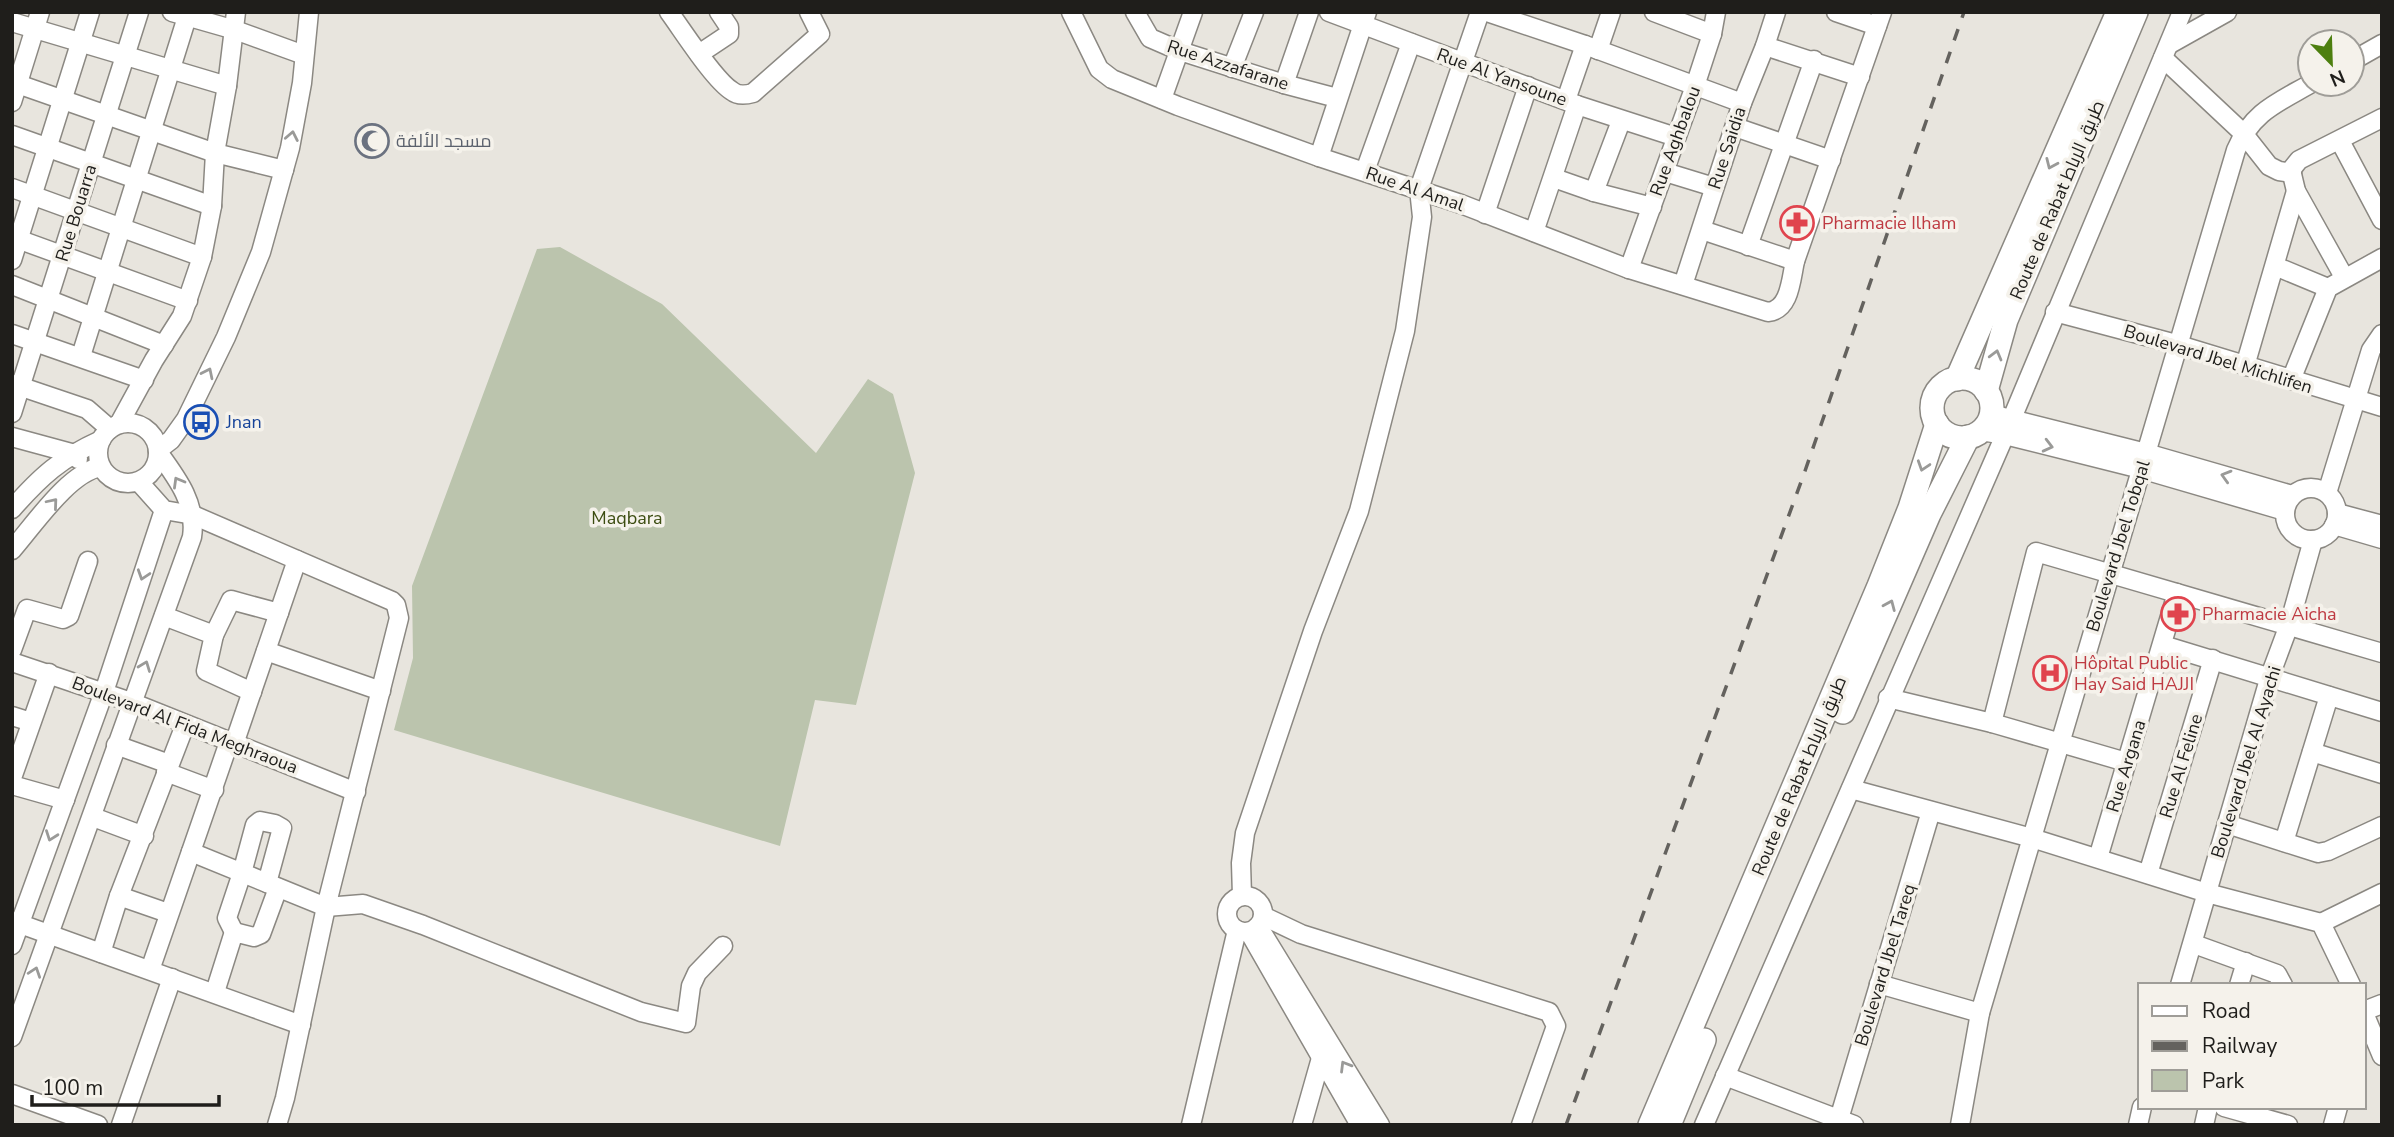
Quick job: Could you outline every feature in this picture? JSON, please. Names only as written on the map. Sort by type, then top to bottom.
[{"type":"main road","name":"Route de Rabat طريق الرباط","points":[[1957,379],[2118,12]]},
{"type":"main road","name":"Route de Rabat طريق الرباط","points":[[1986,391],[2006,320],[2136,12]]},
{"type":"main road","points":[[1957,379],[1973,381],[1986,391],[1991,400],[1991,427],[1949,435],[1937,424],[1933,411],[1936,395],[1945,385],[1957,379]]},
{"type":"main road","name":"Route de Rabat طريق الرباط","points":[[1650,1125],[1879,586],[1910,508],[1937,424]]},
{"type":"main road","name":"Route de Rabat طريق الرباط","points":[[1669,1125],[1755,915],[1929,514],[1991,427]]},
{"type":"street","points":[[12,260],[16,238],[33,195],[90,12]]},
{"type":"street","name":"Rue Bouarra","points":[[12,413],[17,386],[49,300],[139,12]]},
{"type":"street","points":[[12,437],[71,453],[121,483],[139,482],[155,466],[158,451],[171,440],[186,419],[226,337],[261,252],[284,170],[302,83],[309,12]]},
{"type":"street","points":[[669,12],[699,54],[729,89],[744,95],[753,93],[820,34],[809,12]]},
{"type":"street","points":[[699,54],[729,34],[729,27],[719,12]]},
{"type":"street","name":"Rue Al Amal","points":[[1071,12],[1092,56],[1105,75],[1162,99],[1319,157],[1419,189],[1629,269],[1768,312],[1778,310],[1787,295],[1795,261]]},
{"type":"street","name":"Rue Azzafarane","points":[[1135,12],[1150,38],[1180,51],[1337,98]]},
{"type":"street","points":[[1162,99],[1193,12]]},
{"type":"street","points":[[1233,68],[1254,12]]},
{"type":"street","points":[[1284,84],[1309,12]]},
{"type":"street","name":"Rue Al Yansoune","points":[[1329,12],[1364,18],[1411,43],[1462,63],[1621,121],[1676,137]]},
{"type":"street","points":[[1242,896],[1241,863],[1245,833],[1313,631],[1359,511],[1405,331],[1422,217],[1419,189],[1480,12]]},
{"type":"street","points":[[1487,12],[1742,103]]},
{"type":"street","points":[[1534,232],[1554,178],[1571,102],[1591,47],[1611,12]]},
{"type":"street","name":"Rue Aghbalou","points":[[1629,269],[1695,86],[1712,34],[1716,12]]},
{"type":"street","name":"Rue Saidia","points":[[1683,285],[1742,103],[1776,12]]},
{"type":"street","points":[[1702,230],[1795,261],[1880,19],[1836,12]]},
{"type":"street","points":[[1704,1125],[1740,1037],[1851,789],[1991,427],[2055,312],[2182,12]]},
{"type":"street","points":[[2166,51],[2227,12]]},
{"type":"street","points":[[1657,13],[1712,34]]},
{"type":"street","points":[[81,356],[171,70],[179,15],[235,21],[304,55]]},
{"type":"street","points":[[1319,157],[1364,18]]},
{"type":"street","points":[[12,102],[15,83],[37,21]]},
{"type":"street","points":[[12,22],[37,21],[80,43],[227,86]]},
{"type":"street","points":[[12,550],[66,487],[94,468],[110,431],[182,316],[202,257],[212,206],[215,153],[235,21]]},
{"type":"street","points":[[1365,171],[1411,43]]},
{"type":"street","points":[[2366,53],[2382,44]]},
{"type":"street","points":[[1765,46],[1860,76]]},
{"type":"street","points":[[2166,51],[2243,133],[2269,166],[2294,182]]},
{"type":"street","points":[[1748,246],[1814,60]]},
{"type":"street","points":[[15,83],[215,153],[284,170]]},
{"type":"street","points":[[1485,214],[1528,86]]},
{"type":"street","name":"Boulevard Jbel Tobqal","points":[[1961,1125],[1980,1013],[2144,461],[2176,344],[2236,149],[2243,133],[2259,114],[2296,92]]},
{"type":"street","points":[[2344,277],[2294,182],[2291,167],[2299,160],[2382,118]]},
{"type":"street","points":[[1594,192],[1621,121]]},
{"type":"street","points":[[1735,127],[1831,160]]},
{"type":"street","points":[[12,135],[212,206]]},
{"type":"street","points":[[2340,141],[2382,220]]},
{"type":"street","points":[[1665,172],[1714,187]]},
{"type":"street","points":[[1554,178],[1652,207]]},
{"type":"street","points":[[2245,366],[2275,267],[2294,182]]},
{"type":"street","points":[[12,188],[202,257]]},
{"type":"street","points":[[16,238],[188,300]]},
{"type":"street","points":[[2291,380],[2328,288],[2382,258]]},
{"type":"street","points":[[2275,267],[2328,288]]},
{"type":"street","points":[[12,285],[164,345]]},
{"type":"street","name":"Boulevard Jbel Michlifen","points":[[2055,312],[2176,344],[2382,407]]},
{"type":"street","points":[[12,334],[144,380]]},
{"type":"street","points":[[2327,493],[2371,350],[2382,334]]},
{"type":"street","points":[[17,386],[87,410],[110,431]]},
{"type":"street","points":[[12,509],[33,485],[71,453],[110,431],[132,423],[145,428],[154,437],[158,451],[181,484],[193,515],[192,537],[12,1037]]},
{"type":"street","points":[[1991,427],[2144,461],[2288,503]]},
{"type":"street","points":[[139,482],[164,510],[193,515],[392,601],[396,605],[399,618],[326,907],[277,1125]]},
{"type":"street","points":[[2310,487],[2327,493],[2335,503],[2336,519],[2327,534],[2313,540],[2303,539],[2291,531],[2286,522],[2288,503],[2300,490],[2310,487]]},
{"type":"street","points":[[12,945],[16,922],[65,800],[104,692],[164,510]]},
{"type":"street","points":[[2336,519],[2382,525]]},
{"type":"street","points":[[2336,519],[2382,539]]},
{"type":"street","name":"Boulevard Jbel Al Ayachi","points":[[2181,983],[2270,676],[2289,625],[2313,540]]},
{"type":"street","points":[[1993,723],[2036,552],[2382,653]]},
{"type":"street","points":[[150,970],[168,913],[252,692],[297,560]]},
{"type":"street","points":[[12,650],[27,609],[63,620],[69,616],[88,561]]},
{"type":"street","name":"Rue Argana","points":[[2098,858],[2177,593]]},
{"type":"street","points":[[252,692],[206,671],[214,635],[231,600],[279,613]]},
{"type":"street","points":[[164,617],[214,635]]},
{"type":"street","points":[[2163,645],[2382,712]]},
{"type":"street","points":[[266,651],[381,691]]},
{"type":"street","name":"Rue Al Feline","points":[[2148,874],[2213,659]]},
{"type":"street","name":"Boulevard Al Fida Meghraoua","points":[[12,662],[131,702],[356,792]]},
{"type":"street","points":[[12,778],[48,673]]},
{"type":"street","points":[[2284,842],[2329,696]]},
{"type":"street","points":[[1888,698],[2060,741],[2126,762]]},
{"type":"street","points":[[12,716],[31,722]]},
{"type":"street","points":[[101,953],[119,896],[185,725]]},
{"type":"street","points":[[116,745],[214,790]]},
{"type":"street","points":[[2312,752],[2382,774]]},
{"type":"street","points":[[12,785],[65,800]]},
{"type":"street","points":[[1851,789],[2032,838],[2207,893],[2321,923],[2382,893]]},
{"type":"street","name":"Boulevard Jbel Tareq","points":[[1847,1122],[1879,984],[1931,811]]},
{"type":"street","points":[[93,817],[144,836]]},
{"type":"street","points":[[215,992],[234,932],[227,918],[255,825],[260,821],[275,824],[282,828],[282,834],[261,934],[254,937],[234,932]]},
{"type":"street","points":[[2227,824],[2318,853],[2382,826]]},
{"type":"street","points":[[191,852],[326,907],[363,904],[423,925],[641,1012],[678,1023],[686,1023],[691,986],[696,973],[723,946]]},
{"type":"street","points":[[119,896],[168,913]]},
{"type":"street","points":[[1191,1125],[1251,926],[1257,901],[1242,896],[1232,902],[1227,911],[1229,922],[1251,926],[1301,934],[1549,1012],[1555,1019],[1556,1026],[1521,1125]]},
{"type":"street","points":[[16,922],[301,1025]]},
{"type":"street","points":[[2321,923],[2350,983]]},
{"type":"street","points":[[1251,926],[1329,1041],[1380,1125]]},
{"type":"street","points":[[1251,926],[1320,1057],[1360,1125]]},
{"type":"street","points":[[2194,944],[2277,974],[2282,983]]},
{"type":"street","points":[[2240,983],[2246,962]]},
{"type":"street","points":[[121,1125],[172,978]]},
{"type":"street","points":[[1879,984],[1980,1013]]},
{"type":"street","points":[[2366,1011],[2382,1004]]},
{"type":"street","points":[[2366,1017],[2382,1056]]},
{"type":"street","points":[[1302,1125],[1320,1057],[1329,1041]]},
{"type":"street","points":[[1725,1076],[1847,1122]]},
{"type":"street","points":[[12,1094],[93,1124]]},
{"type":"street","points":[[2233,1109],[2280,1119]]},
{"type":"green space","name":"Maqbara","points":[[560,247],[662,304],[816,453],[868,379],[893,394],[915,473],[856,705],[815,700],[780,846],[394,730],[413,658],[412,586],[537,249]]},
{"type":"railway","points":[[1566,1125],[1805,471],[1964,12]]},
{"type":"place","name":"مسجد الألفة","points":[[372,141]]},
{"type":"place","name":"Pharmacie Ilham","points":[[1797,223]]},
{"type":"place","name":"Jnan","points":[[201,422]]},
{"type":"place","name":"Pharmacie Aicha","points":[[2178,614]]},
{"type":"place","name":"Hôpital Public Hay Said HAJJI","points":[[2050,673]]}]
